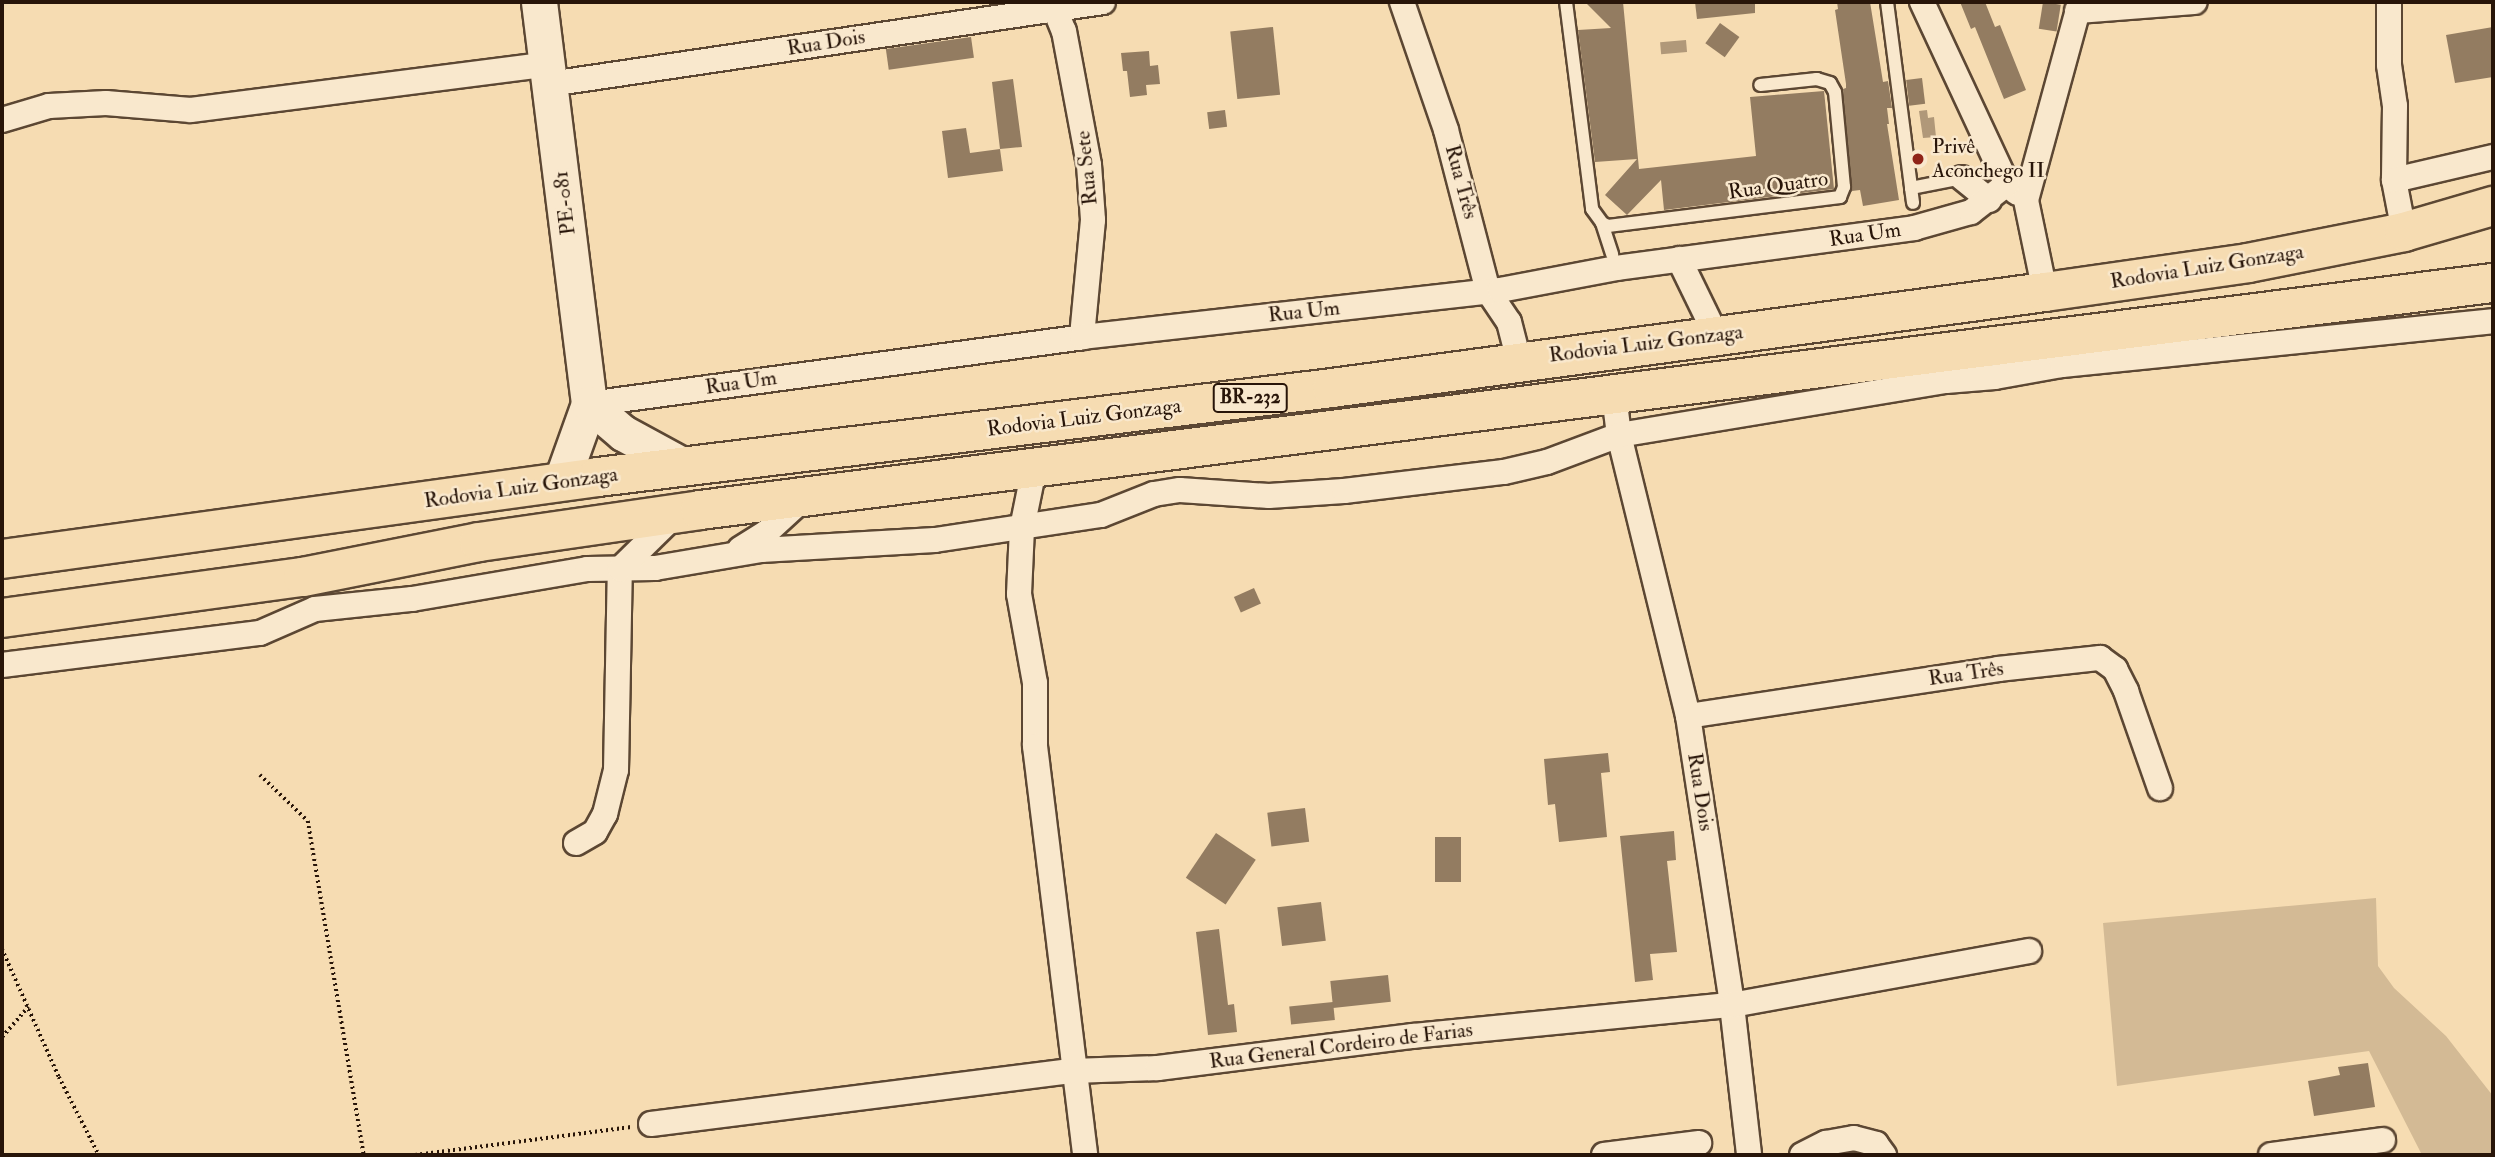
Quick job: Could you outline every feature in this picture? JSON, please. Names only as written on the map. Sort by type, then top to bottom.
[{"type":"highway","name":"Rodovia Luiz Gonzaga","points":[[2,559],[561,482],[1332,388],[2045,292],[2248,263],[2404,232],[2493,206]]},
{"type":"highway","name":"Rodovia Luiz Gonzaga","points":[[2,618],[303,577],[479,542],[677,514],[2493,284]]},
{"type":"street","name":"PE-081","points":[[539,2],[589,404]]},
{"type":"street","name":"Rua Dois","points":[[2,120],[49,106],[106,103],[191,110],[549,74],[1053,5],[1102,2]]},
{"type":"street","name":"Rua Três","points":[[1402,2],[1446,130],[1488,291],[1509,322],[1518,361]]},
{"type":"street","points":[[1922,2],[1998,192]]},
{"type":"street","points":[[2045,292],[2026,200],[2079,7],[2195,2]]},
{"type":"street","points":[[2389,2],[2389,65],[2395,106],[2394,180],[2404,232]]},
{"type":"street","name":"Rua Sete","points":[[1053,5],[1064,31],[1073,70],[1089,164],[1093,220],[1082,337]]},
{"type":"street","points":[[2394,180],[2493,157]]},
{"type":"street","points":[[1962,178],[2026,200]]},
{"type":"street","name":"Rua Um","points":[[589,404],[1082,337],[1488,291],[1614,261],[1679,260],[1914,228],[1951,220],[1998,192]]},
{"type":"street","points":[[1679,260],[1716,335]]},
{"type":"street","points":[[2,666],[260,633],[315,609],[412,598],[587,569],[655,568],[802,546],[934,540],[1101,514],[1154,494],[1180,490],[1269,496],[1345,491],[1504,471],[1547,462],[1619,435],[1946,381],[1995,377],[2062,365],[2493,321]]},
{"type":"street","name":"Rua Dois","points":[[1614,395],[1619,435],[1688,716],[1732,1005],[1749,1155]]},
{"type":"street","points":[[561,482],[589,404],[624,433],[684,467]]},
{"type":"street","points":[[1034,469],[1022,528],[1019,594],[1035,683],[1035,746],[1085,1155]]},
{"type":"street","points":[[731,555],[767,532],[805,497]]},
{"type":"street","points":[[576,844],[595,832],[612,795],[617,770],[620,569],[677,514]]},
{"type":"street","name":"Rua Três","points":[[1688,716],[1998,669],[2100,659],[2115,669],[2126,691],[2160,788]]},
{"type":"street","name":"Rua General Cordeiro de Farias","points":[[651,1124],[1073,1071],[1158,1068],[1413,1036],[1732,1005],[2029,951]]},
{"type":"street","points":[[1802,1155],[1826,1143],[1854,1138],[1876,1144],[1884,1155]]},
{"type":"street","points":[[2271,1155],[2383,1140]]},
{"type":"street","points":[[1613,1155],[1699,1143]]},
{"type":"lane","points":[[1566,2],[1592,209],[1602,223],[1614,261]]},
{"type":"lane","points":[[1888,2],[1913,203]]},
{"type":"lane","name":"Rua Quatro","points":[[1602,223],[1616,227],[1840,197],[1844,187],[1833,88],[1826,80],[1817,79],[1760,85]]},
{"type":"lane","points":[[1911,188],[1962,178]]},
{"type":"path","points":[[260,775],[308,821],[364,1155]]},
{"type":"path","points":[[2,949],[59,1077],[99,1155]]},
{"type":"path","points":[[2,1037],[29,1007]]},
{"type":"path","points":[[415,1155],[651,1124]]},
{"type":"shaded area","points":[[1686,40],[1687,52],[1661,54],[1660,42]]},
{"type":"shaded area","points":[[1927,110],[1928,118],[1934,117],[1936,137],[1923,138],[1919,111]]},
{"type":"shaded area","points":[[2376,898],[2378,966],[2394,988],[2446,1036],[2493,1096],[2493,1155],[2422,1155],[2369,1051],[2117,1086],[2103,923]]},
{"type":"building","points":[[1585,2],[1623,2],[1639,169],[1756,156],[1750,97],[1824,91],[1834,189],[1664,210],[1661,180],[1627,215],[1605,195],[1637,159],[1595,162],[1578,30],[1611,28]]},
{"type":"building","points":[[1695,2],[1755,2],[1755,13],[1697,19]]},
{"type":"building","points":[[1837,2],[1870,2],[1883,82],[1888,81],[1892,108],[1887,108],[1887,124],[1899,200],[1863,206],[1860,190],[1852,191],[1843,89],[1846,84],[1835,10],[1838,9]]},
{"type":"building","points":[[1960,2],[1985,2],[1995,27],[2000,25],[2026,90],[2004,99],[1975,27],[1971,29]]},
{"type":"building","points":[[2043,2],[2061,5],[2057,31],[2039,29]]},
{"type":"building","points":[[1720,23],[1739,37],[1725,57],[1705,43]]},
{"type":"building","points":[[1273,27],[1280,95],[1237,99],[1230,31]]},
{"type":"building","points":[[2493,27],[2493,77],[2455,83],[2446,35]]},
{"type":"building","points":[[971,37],[974,58],[889,70],[886,49]]},
{"type":"building","points":[[1149,51],[1150,66],[1158,65],[1160,84],[1146,85],[1147,95],[1130,97],[1127,71],[1123,71],[1121,53]]},
{"type":"building","points":[[1922,78],[1925,104],[1909,106],[1906,80]]},
{"type":"building","points":[[1013,79],[1022,147],[1000,149],[992,82]]},
{"type":"building","points":[[1225,110],[1227,127],[1209,129],[1207,112]]},
{"type":"building","points":[[966,128],[970,153],[1000,149],[1003,171],[948,178],[942,131]]},
{"type":"building","points":[[1254,588],[1261,604],[1241,612],[1234,597]]},
{"type":"building","points":[[1608,753],[1610,772],[1601,773],[1607,837],[1559,842],[1555,804],[1548,805],[1544,759]]},
{"type":"building","points":[[1305,808],[1309,842],[1271,846],[1267,813]]},
{"type":"building","points":[[1674,831],[1676,860],[1667,861],[1677,952],[1650,954],[1653,980],[1635,982],[1620,836]]},
{"type":"building","points":[[1216,833],[1256,860],[1226,905],[1186,878]]},
{"type":"building","points":[[1435,837],[1461,837],[1461,882],[1435,882]]},
{"type":"building","points":[[1321,902],[1326,941],[1282,946],[1277,907]]},
{"type":"building","points":[[1219,929],[1228,1005],[1234,1004],[1237,1032],[1208,1035],[1196,932]]},
{"type":"building","points":[[1388,975],[1391,1002],[1333,1008],[1330,981]]},
{"type":"building","points":[[1333,1002],[1335,1020],[1291,1025],[1289,1007]]},
{"type":"building","points":[[2368,1063],[2375,1107],[2314,1116],[2308,1081],[2340,1075],[2338,1067]]},
{"type":"place","name":"Privê Aconchego II","points":[[1918,159]]}]
